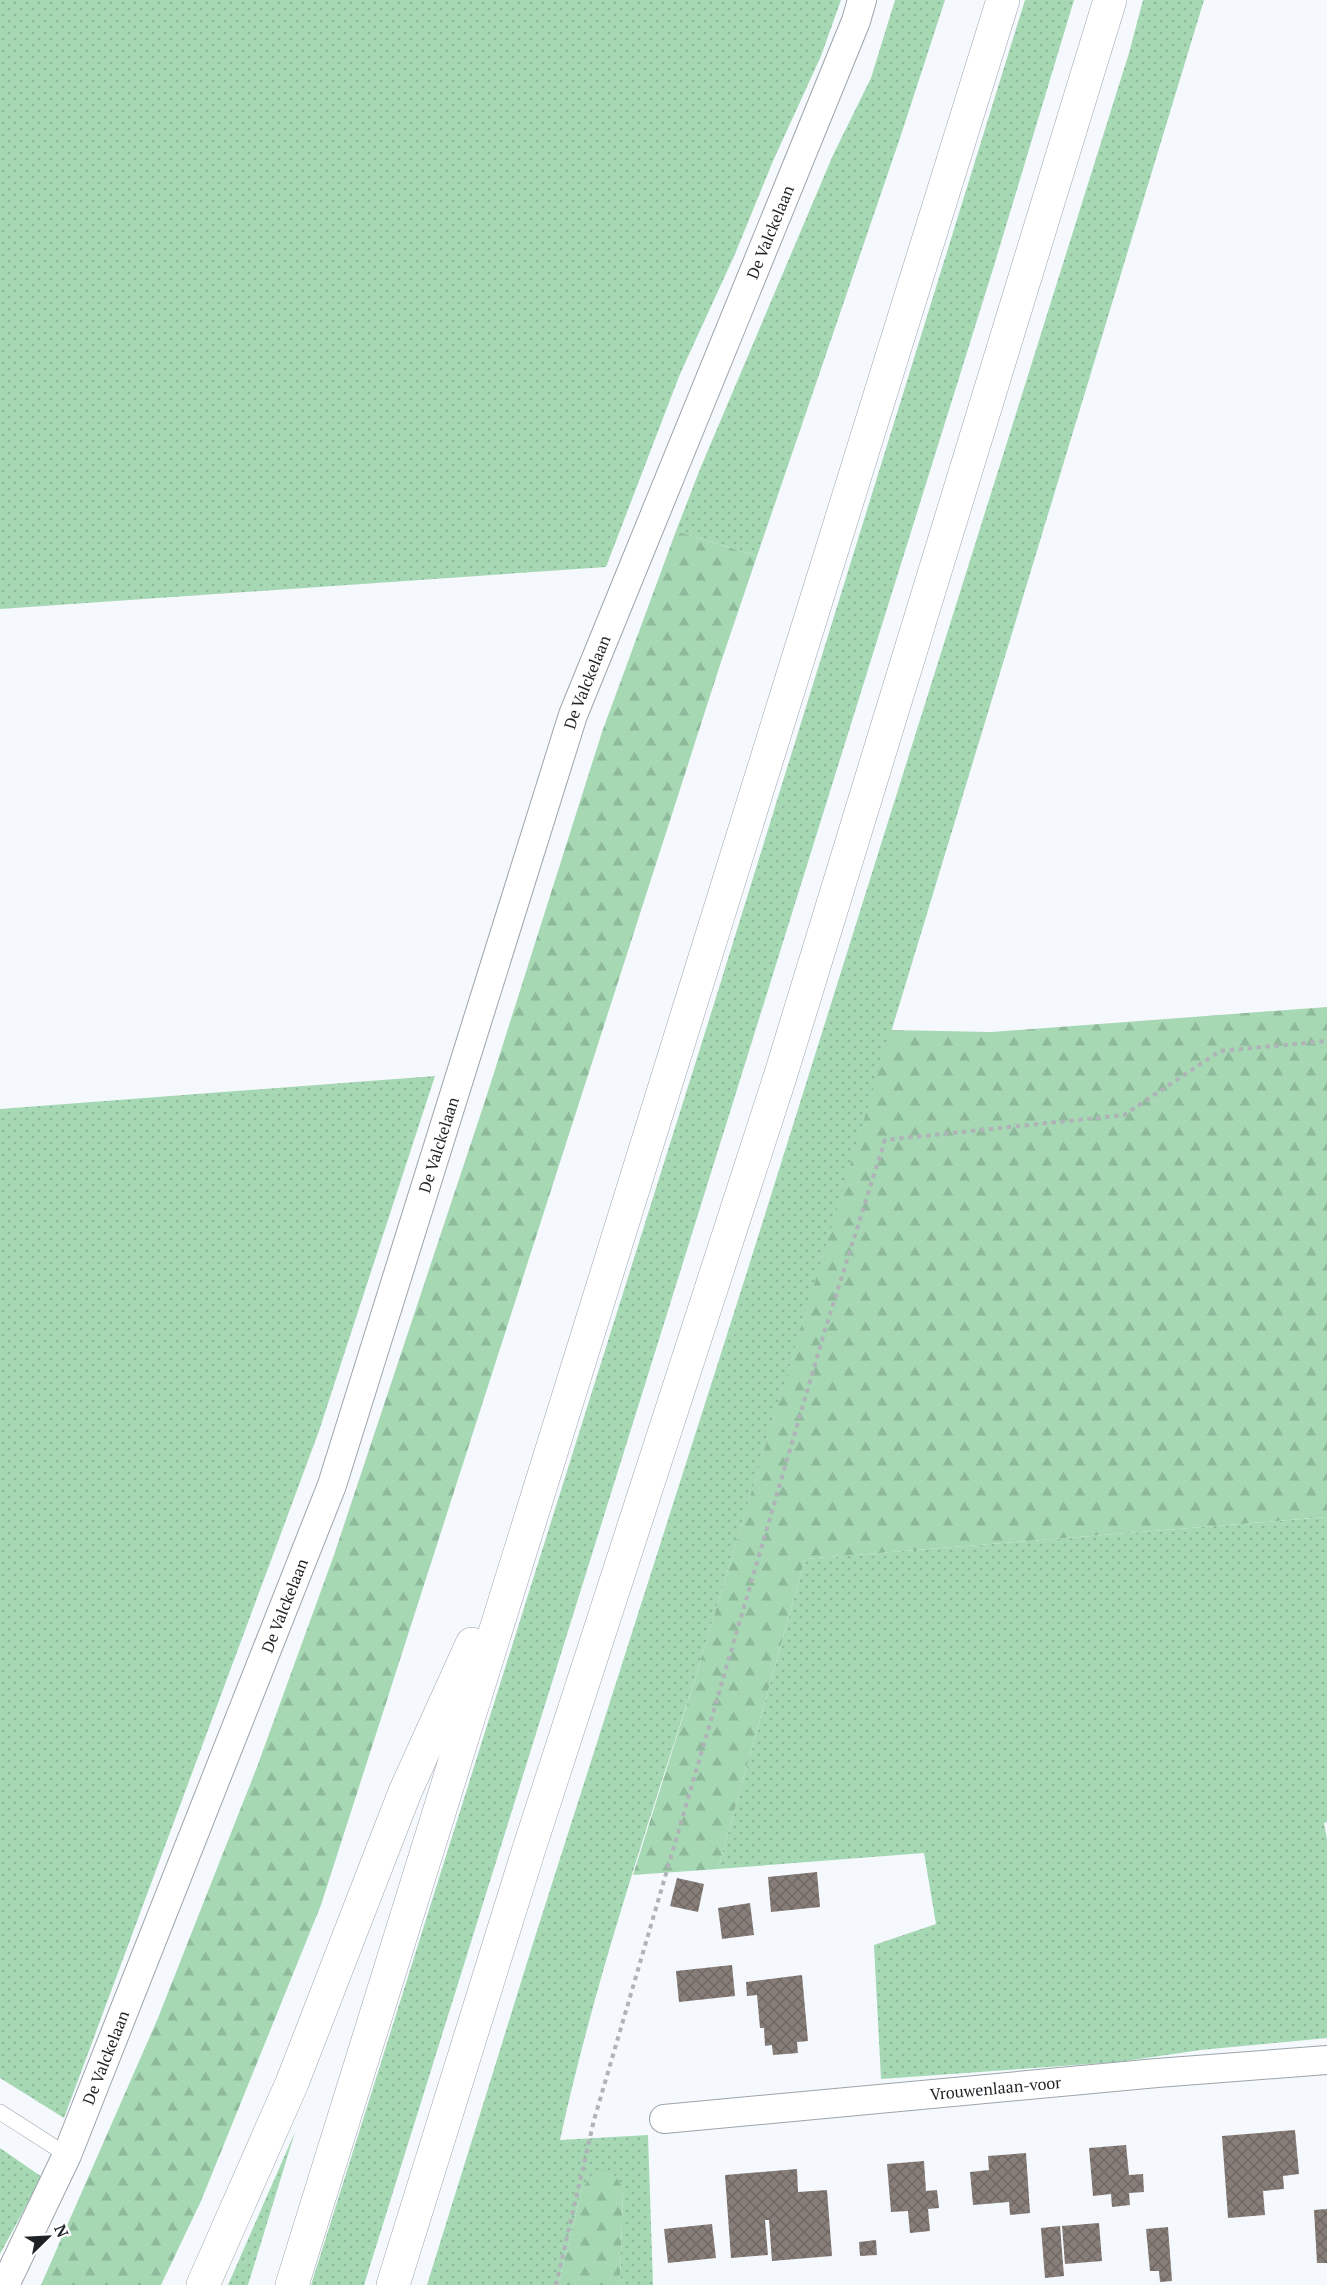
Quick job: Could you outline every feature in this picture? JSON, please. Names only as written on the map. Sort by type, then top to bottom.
[{"type":"highway","points":[[292,2285],[1003,0]]},
{"type":"highway","points":[[393,2285],[528,1852],[780,1077],[1110,0]]},
{"type":"highway","points":[[203,2285],[292,2083],[405,1792],[531,1514]]},
{"type":"street","name":"De Valckelaan","points":[[5,2285],[67,2155],[332,1485],[573,715],[862,0]]},
{"type":"street","name":"Vrouwenlaan-voor","points":[[664,2119],[1157,2073],[1327,2060]]},
{"type":"lane","points":[[0,2112],[67,2155]]},
{"type":"path","points":[[556,2285],[594,2120],[825,1330],[885,1140],[1124,1115],[1220,1051],[1327,1041]]},
{"type":"green space","points":[[0,0],[841,0],[821,56],[680,374],[606,567],[0,609]]},
{"type":"green space","points":[[895,0],[945,0],[757,556],[676,531],[833,155],[871,78]]},
{"type":"green space","points":[[1025,0],[1074,0],[993,269],[364,2285],[311,2285],[713,1007]]},
{"type":"green space","points":[[1143,0],[1204,0],[694,1682],[621,1909],[588,2024],[560,2140],[648,2135],[653,2285],[620,2285],[623,2191],[582,2189],[558,2285],[427,2285],[1129,53]]},
{"type":"green space","points":[[676,531],[757,556],[321,1905],[201,2201],[161,2285],[41,2285],[158,2018],[257,1767],[334,1555],[485,1101],[602,732]]},
{"type":"green space","points":[[1327,1007],[1327,1517],[805,1559],[718,1869],[633,1875],[694,1682],[891,1030],[991,1032]]},
{"type":"green space","points":[[435,1076],[319,1431],[64,2118],[0,2078],[0,1109]]},
{"type":"green space","points":[[1327,1517],[1327,1822],[1324,1823],[1327,1839],[1327,2038],[1201,2050],[1118,2062],[881,2079],[874,1945],[936,1924],[924,1853],[718,1869],[805,1559]]},
{"type":"green space","points":[[295,2132],[248,2285],[228,2285]]},
{"type":"green space","points":[[0,2148],[42,2177],[0,2254]]},
{"type":"green space","points":[[604,2170],[617,2178],[623,2191],[620,2285],[558,2285],[582,2189],[592,2175]]},
{"type":"building","points":[[817,1872],[820,1907],[771,1912],[768,1877]]},
{"type":"building","points":[[677,1878],[704,1884],[698,1912],[670,1906]]},
{"type":"building","points":[[750,1903],[754,1935],[722,1939],[718,1908]]},
{"type":"building","points":[[732,1965],[735,1996],[679,2002],[676,1971]]},
{"type":"building","points":[[802,1975],[808,2041],[797,2042],[798,2053],[773,2055],[772,2045],[765,2046],[764,2028],[760,2028],[757,1995],[747,1996],[746,1982]]},
{"type":"building","points":[[1295,2130],[1299,2174],[1283,2176],[1284,2189],[1263,2191],[1265,2215],[1228,2218],[1222,2136]]},
{"type":"building","points":[[1126,2145],[1129,2175],[1143,2174],[1144,2192],[1129,2193],[1130,2205],[1112,2207],[1111,2194],[1093,2196],[1089,2148]]},
{"type":"building","points":[[1026,2153],[1030,2213],[1010,2215],[1009,2202],[973,2205],[970,2172],[989,2170],[988,2156]]},
{"type":"building","points":[[924,2161],[926,2191],[937,2190],[939,2208],[928,2209],[930,2231],[910,2233],[908,2211],[891,2212],[887,2164]]},
{"type":"building","points":[[797,2169],[798,2192],[827,2190],[832,2256],[772,2261],[769,2220],[765,2220],[768,2255],[731,2258],[725,2175]]},
{"type":"building","points":[[1327,2209],[1327,2263],[1317,2263],[1314,2210]]},
{"type":"building","points":[[1099,2223],[1102,2261],[1065,2264],[1062,2226]]},
{"type":"building","points":[[712,2224],[716,2258],[668,2263],[664,2229]]},
{"type":"building","points":[[1060,2226],[1064,2276],[1045,2278],[1041,2228]]},
{"type":"building","points":[[1168,2227],[1172,2281],[1160,2282],[1159,2271],[1150,2271],[1146,2229]]},
{"type":"building","points":[[876,2240],[877,2255],[860,2256],[859,2242]]}]
